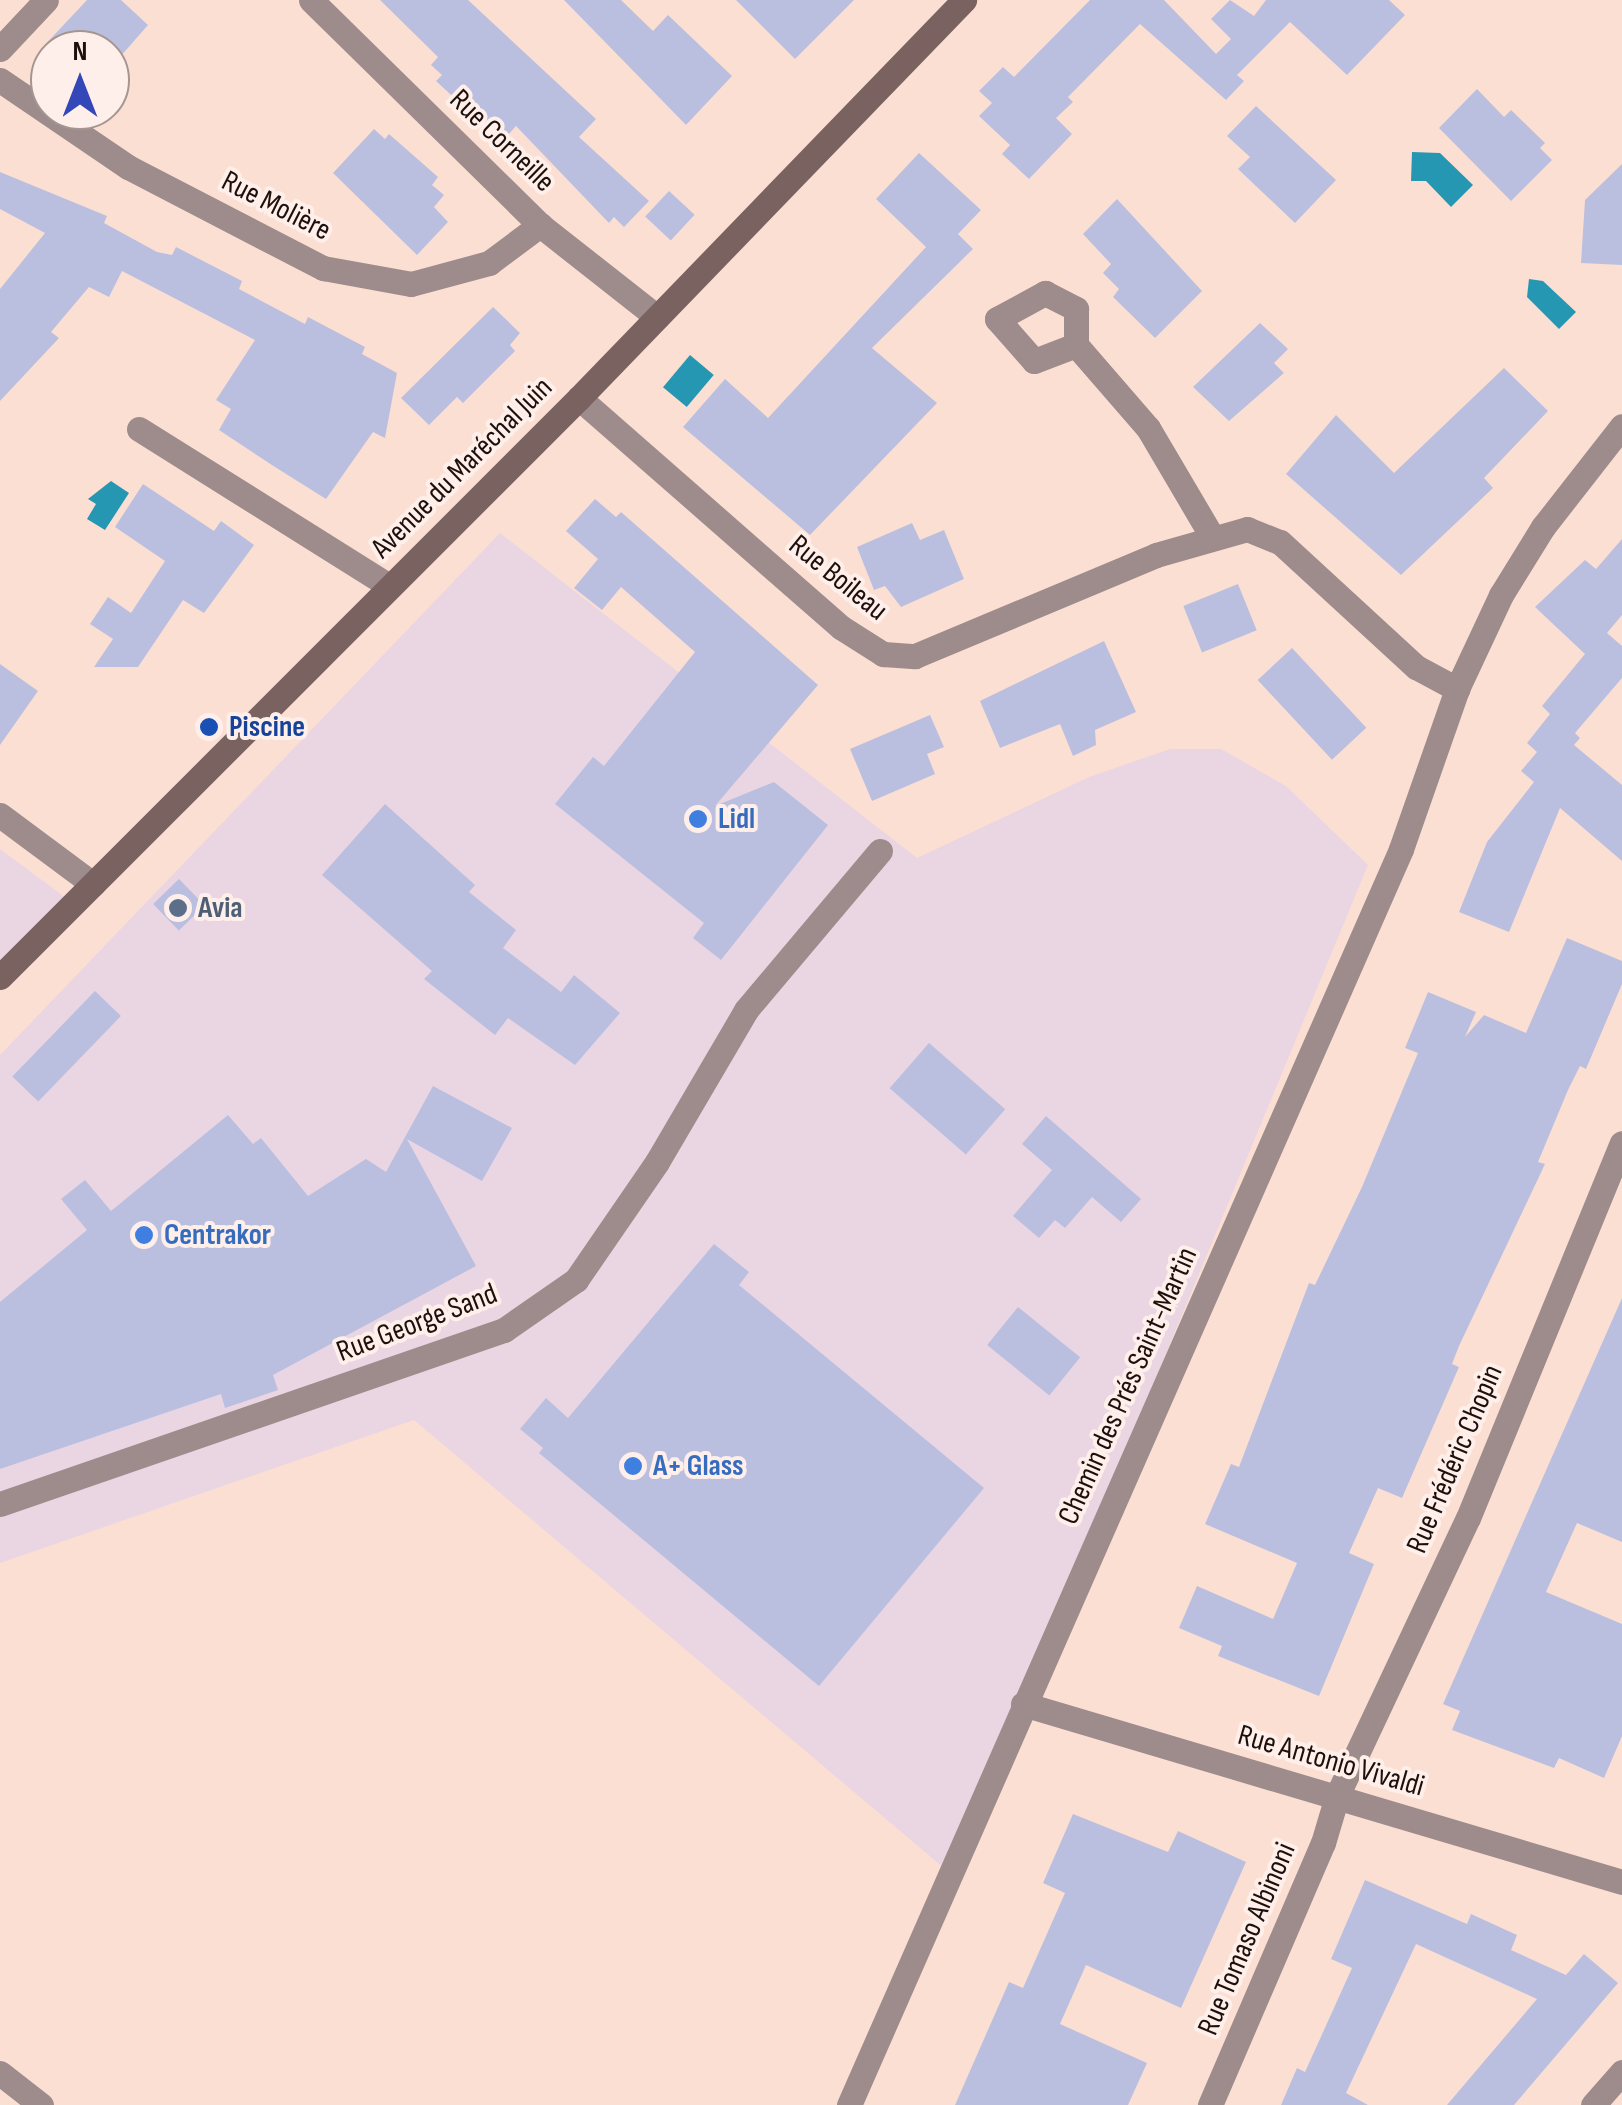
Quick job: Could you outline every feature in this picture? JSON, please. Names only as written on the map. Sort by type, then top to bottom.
[{"type":"main road","name":"Avenue du Maréchal Juin","points":[[0,978],[579,398],[964,0]]},
{"type":"street","points":[[0,49],[46,0]]},
{"type":"street","name":"Rue Corneille","points":[[311,0],[540,225],[657,318]]},
{"type":"street","name":"Rue Molière","points":[[0,80],[128,167],[322,268],[411,284],[489,263],[540,225]]},
{"type":"street","points":[[1076,346],[1148,428],[1211,535]]},
{"type":"street","name":"Rue Boileau","points":[[579,398],[842,628],[883,654],[933,650],[1211,535],[1247,529],[1280,542],[1416,667],[1457,690]]},
{"type":"street","name":"Chemin des Prés Saint-Martin","points":[[849,2105],[1401,849],[1457,690],[1501,596],[1602,448],[1622,426]]},
{"type":"street","points":[[139,429],[389,586]]},
{"type":"street","points":[[1602,448],[1622,466]]},
{"type":"street","points":[[0,814],[93,884]]},
{"type":"street","name":"Rue George Sand","points":[[0,1504],[504,1330],[576,1280],[657,1162],[746,1010],[880,851]]},
{"type":"street","name":"Rue Frédéric Chopin","points":[[1337,1796],[1468,1518],[1620,1155]]},
{"type":"street","name":"Rue Antonio Vivaldi","points":[[1023,1704],[1622,1882]]},
{"type":"street","name":"Rue Tomaso Albinoni","points":[[1210,2105],[1324,1843],[1337,1796]]},
{"type":"street","points":[[1593,2105],[1622,2072]]},
{"type":"street","points":[[0,2073],[42,2105]]},
{"type":"shaded area","points":[[500,533],[917,858],[1089,777],[1170,749],[1221,749],[1286,786],[1368,865],[951,1874],[414,1420],[0,1563],[0,1055]]},
{"type":"shaded area","points":[[0,849],[70,901],[0,973]]},
{"type":"water","points":[[1412,152],[1440,153],[1473,185],[1451,207],[1426,181],[1411,181]]},
{"type":"water","points":[[1529,279],[1543,281],[1576,312],[1559,329],[1527,297]]},
{"type":"water","points":[[690,355],[714,375],[687,407],[663,387]]},
{"type":"water","points":[[111,481],[129,493],[105,530],[87,519],[96,504],[88,499]]},
{"type":"building","points":[[87,0],[121,0],[148,25],[130,46],[130,30],[59,30]]},
{"type":"building","points":[[380,0],[468,0],[596,119],[579,137],[649,201],[624,227],[614,217],[609,223],[516,126],[507,136],[496,126],[490,131],[436,81],[442,75],[431,65],[438,57]]},
{"type":"building","points":[[564,0],[621,0],[653,31],[668,15],[732,76],[686,125]]},
{"type":"building","points":[[736,0],[854,0],[795,59]]},
{"type":"building","points":[[1090,0],[1164,0],[1216,54],[1231,39],[1211,19],[1230,0],[1254,16],[1266,0],[1389,0],[1405,15],[1347,75],[1290,22],[1237,75],[1244,81],[1226,100],[1140,24],[1068,97],[1073,102],[1056,118],[1072,134],[1029,179],[1002,154],[1010,145],[979,116],[992,103],[979,91],[1003,67],[1014,77]]},
{"type":"building","points":[[1477,89],[1504,117],[1511,110],[1545,143],[1540,148],[1552,160],[1511,201],[1439,128]]},
{"type":"building","points":[[1256,106],[1336,180],[1295,223],[1238,169],[1250,157],[1227,136]]},
{"type":"building","points":[[374,129],[385,139],[389,134],[438,177],[432,185],[444,195],[434,207],[448,222],[417,255],[333,173]]},
{"type":"building","points":[[919,153],[981,210],[958,234],[973,249],[872,348],[937,403],[810,535],[683,427],[725,379],[768,418],[926,247],[876,199]]},
{"type":"building","points":[[1622,164],[1622,265],[1581,263],[1585,200]]},
{"type":"building","points":[[0,172],[107,216],[104,223],[157,252],[172,255],[176,247],[242,281],[239,289],[305,324],[308,317],[365,347],[362,354],[397,373],[385,438],[373,432],[326,499],[275,467],[219,430],[231,409],[216,400],[255,340],[122,271],[109,297],[89,287],[51,332],[59,338],[0,401],[0,289],[45,233],[0,209]]},
{"type":"building","points":[[669,191],[695,215],[671,240],[645,217]]},
{"type":"building","points":[[1117,199],[1202,291],[1155,338],[1113,297],[1119,289],[1103,273],[1111,264],[1083,234]]},
{"type":"building","points":[[493,307],[520,333],[510,345],[515,351],[463,403],[457,397],[429,425],[401,398]]},
{"type":"building","points":[[1260,323],[1288,349],[1274,363],[1284,373],[1229,421],[1193,387]]},
{"type":"building","points":[[1504,368],[1548,411],[1484,478],[1493,488],[1401,575],[1286,474],[1336,415],[1394,473]]},
{"type":"building","points":[[143,484],[214,531],[221,521],[254,545],[204,613],[183,600],[138,667],[94,667],[113,639],[90,624],[108,597],[131,613],[165,561],[115,527]]},
{"type":"building","points":[[595,499],[616,517],[621,512],[818,685],[715,806],[774,782],[828,825],[721,960],[693,938],[704,923],[555,804],[593,757],[604,766],[695,652],[621,587],[602,610],[574,588],[598,559],[566,531]]},
{"type":"building","points":[[912,523],[920,540],[944,530],[964,579],[901,607],[885,586],[874,590],[857,547]]},
{"type":"building","points":[[1622,539],[1622,615],[1607,633],[1622,646],[1622,678],[1575,733],[1580,738],[1574,745],[1622,785],[1622,861],[1560,808],[1509,932],[1459,912],[1487,842],[1534,782],[1521,771],[1537,752],[1527,743],[1550,714],[1542,706],[1585,654],[1535,607],[1585,560],[1596,569]]},
{"type":"building","points":[[1238,584],[1257,630],[1202,652],[1183,606]]},
{"type":"building","points":[[1104,641],[1136,712],[1095,730],[1096,745],[1073,756],[1060,724],[1000,748],[980,701]]},
{"type":"building","points":[[1292,648],[1366,728],[1332,760],[1258,680]]},
{"type":"building","points":[[0,664],[38,691],[0,745]]},
{"type":"building","points":[[930,715],[944,747],[927,754],[935,774],[872,801],[850,749]]},
{"type":"building","points":[[385,804],[475,885],[469,892],[516,930],[503,948],[561,992],[574,975],[620,1013],[575,1065],[508,1018],[495,1035],[424,979],[432,971],[322,875]]},
{"type":"building","points":[[179,879],[205,906],[179,931],[153,904]]},
{"type":"building","points":[[1567,938],[1622,961],[1622,984],[1586,1069],[1580,1066],[1568,1090],[1538,1162],[1545,1164],[1459,1346],[1452,1364],[1459,1367],[1402,1498],[1378,1488],[1349,1553],[1374,1564],[1319,1696],[1218,1656],[1222,1646],[1179,1628],[1197,1586],[1273,1619],[1297,1563],[1205,1524],[1231,1464],[1239,1467],[1309,1283],[1315,1285],[1362,1187],[1418,1053],[1405,1048],[1428,992],[1476,1012],[1465,1037],[1484,1015],[1526,1033]]},
{"type":"building","points":[[95,991],[121,1016],[38,1102],[12,1077]]},
{"type":"building","points":[[929,1043],[1005,1109],[966,1155],[890,1088]]},
{"type":"building","points":[[433,1086],[512,1128],[482,1181],[407,1139],[476,1266],[273,1375],[278,1390],[225,1408],[221,1394],[0,1469],[0,1302],[87,1230],[61,1199],[85,1180],[111,1211],[228,1115],[253,1144],[261,1138],[308,1196],[366,1159],[386,1172]]},
{"type":"building","points":[[1046,1116],[1141,1199],[1121,1222],[1092,1197],[1065,1228],[1055,1220],[1039,1238],[1013,1216],[1052,1170],[1022,1144]]},
{"type":"building","points":[[714,1244],[749,1272],[739,1285],[984,1488],[819,1686],[539,1453],[543,1448],[520,1429],[546,1398],[568,1418]]},
{"type":"building","points":[[1622,1298],[1622,1542],[1577,1523],[1546,1592],[1622,1624],[1622,1736],[1604,1778],[1559,1758],[1554,1768],[1452,1730],[1460,1711],[1443,1704]]},
{"type":"building","points":[[1018,1307],[1080,1357],[1049,1395],[987,1345]]},
{"type":"building","points":[[1073,1814],[1168,1852],[1178,1831],[1246,1862],[1181,2008],[1086,1965],[1060,2024],[1147,2063],[1128,2105],[955,2105],[1009,1982],[1023,1988],[1065,1893],[1043,1883]]},
{"type":"building","points":[[1365,1880],[1467,1924],[1471,1914],[1517,1935],[1511,1950],[1566,1975],[1584,1954],[1618,1983],[1514,2105],[1447,2105],[1537,1999],[1416,1944],[1346,2093],[1368,2105],[1281,2105],[1297,2068],[1305,2072],[1352,1968],[1331,1959]]},
{"type":"place","name":"Piscine","points":[[209,727]]},
{"type":"place","name":"Lidl","points":[[698,819]]},
{"type":"place","name":"Avia","points":[[178,908]]},
{"type":"place","name":"Centrakor","points":[[144,1235]]},
{"type":"place","name":"A+ Glass","points":[[633,1466]]}]
